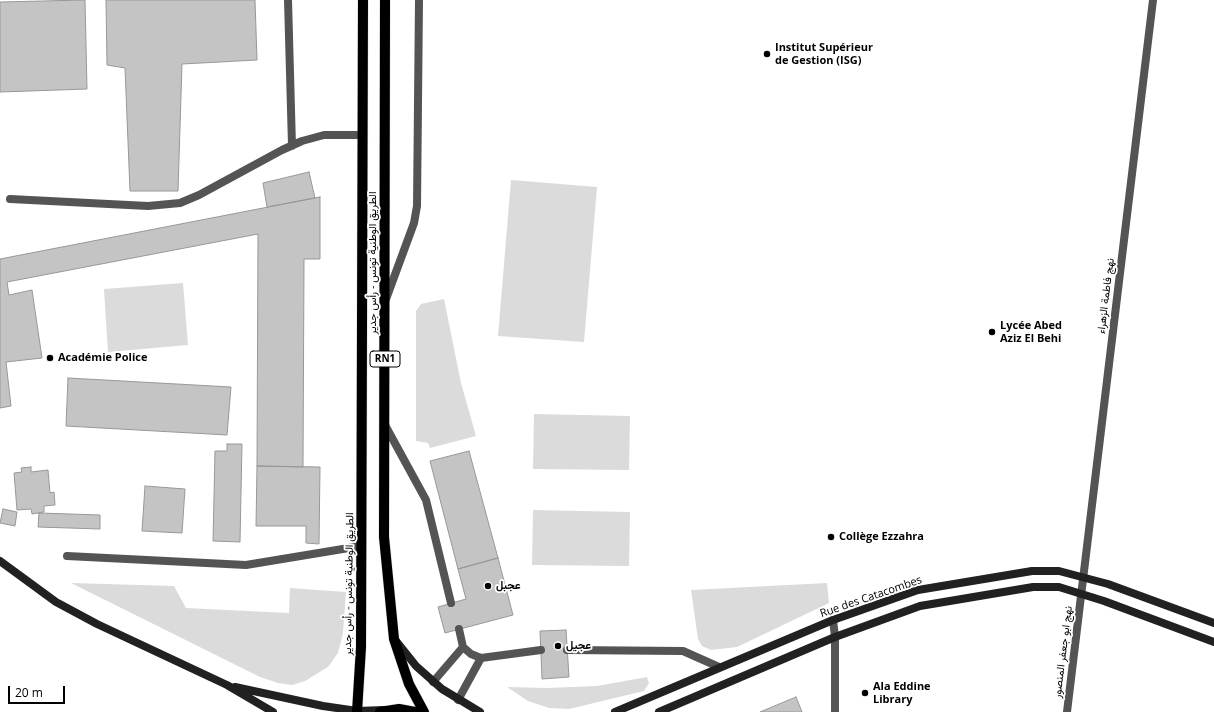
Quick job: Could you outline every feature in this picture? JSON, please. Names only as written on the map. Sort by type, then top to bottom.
[{"type":"main road","name":"الطريق الوطنية تونس - رأس جدير","points":[[357,711],[361,647],[363,0]]},
{"type":"main road","name":"الطريق الوطنية تونس - رأس جدير","points":[[385,0],[384,537],[394,639],[409,684],[424,712]]},
{"type":"main road","points":[[0,561],[56,602],[97,624],[227,685],[273,712]]},
{"type":"main road","name":"Rue des Catacombes","points":[[615,712],[833,620],[918,590],[1032,571],[1059,572],[1108,584],[1214,623]]},
{"type":"main road","points":[[659,712],[835,638],[920,606],[1033,587],[1059,587],[1214,642]]},
{"type":"main road","points":[[394,639],[416,666],[433,682],[458,700],[480,712]]},
{"type":"main road","points":[[227,685],[323,706],[357,711],[399,709],[415,712]]},
{"type":"street","points":[[288,0],[292,146]]},
{"type":"street","points":[[385,304],[414,222],[417,206],[419,0]]},
{"type":"street","name":"نهج فاطمة الزهراء","points":[[1081,594],[1153,0]]},
{"type":"street","points":[[10,198],[148,206],[180,203],[199,195],[292,146],[324,135],[362,135]]},
{"type":"street","points":[[384,424],[426,500],[451,603]]},
{"type":"street","points":[[67,556],[246,565],[361,546]]},
{"type":"street","name":"نهج ابو جعفر المنصور","points":[[1067,712],[1081,594]]},
{"type":"street","points":[[833,620],[835,638],[835,712]]},
{"type":"street","points":[[459,629],[463,647],[471,654],[481,658],[541,650]]},
{"type":"street","points":[[433,682],[463,647]]},
{"type":"street","points":[[567,650],[683,651],[719,668]]},
{"type":"street","points":[[458,700],[481,658]]},
{"type":"shaded area","points":[[511,180],[597,187],[584,342],[498,336]]},
{"type":"shaded area","points":[[183,283],[188,345],[108,352],[104,289]]},
{"type":"shaded area","points":[[444,299],[461,383],[476,436],[430,448],[428,443],[416,441],[416,311],[421,304]]},
{"type":"shaded area","points":[[534,414],[630,416],[629,470],[533,469]]},
{"type":"shaded area","points":[[533,510],[630,512],[629,566],[532,565]]},
{"type":"shaded area","points":[[71,583],[174,586],[186,608],[289,613],[290,588],[346,592],[343,633],[338,653],[328,667],[305,681],[292,685],[278,683],[260,677]]},
{"type":"shaded area","points":[[827,583],[829,603],[737,647],[711,650],[702,646],[698,639],[691,590]]},
{"type":"shaded area","points":[[647,677],[649,683],[644,691],[569,709],[549,708],[528,701],[507,687],[546,688],[597,686]]},
{"type":"building","points":[[85,0],[87,89],[0,92],[0,2]]},
{"type":"building","points":[[106,0],[255,0],[257,60],[182,64],[178,191],[130,191],[125,68],[107,65]]},
{"type":"building","points":[[309,172],[315,198],[267,207],[263,183]]},
{"type":"building","points":[[320,197],[320,259],[304,259],[303,467],[257,466],[258,234],[7,282],[9,295],[32,290],[42,358],[6,362],[11,406],[0,408],[0,259]]},
{"type":"building","points":[[68,378],[231,387],[227,435],[66,426]]},
{"type":"building","points":[[227,444],[242,444],[240,542],[213,541],[215,451],[227,451]]},
{"type":"building","points":[[469,451],[498,558],[458,569],[430,461]]},
{"type":"building","points":[[257,466],[320,467],[319,544],[306,543],[306,526],[256,526]]},
{"type":"building","points":[[31,467],[31,472],[48,470],[50,493],[54,492],[55,505],[44,506],[44,512],[32,514],[31,509],[17,510],[14,473],[22,472],[21,468]]},
{"type":"building","points":[[145,486],[185,489],[182,533],[142,531]]},
{"type":"building","points":[[3,509],[17,512],[15,526],[0,523]]},
{"type":"building","points":[[39,513],[100,515],[100,529],[38,527]]},
{"type":"building","points":[[498,558],[513,615],[445,633],[438,607],[466,599],[458,569]]},
{"type":"building","points":[[566,630],[569,677],[542,679],[540,631]]},
{"type":"building","points":[[796,697],[802,712],[760,712]]},
{"type":"place","name":"Institut Supérieur de Gestion (ISG)","points":[[767,54]]},
{"type":"place","name":"Lycée Abed Aziz El Behi","points":[[992,332]]},
{"type":"place","name":"Académie Police","points":[[50,358]]},
{"type":"place","name":"Collège Ezzahra","points":[[831,537]]},
{"type":"place","name":"عجبل","points":[[488,586]]},
{"type":"place","name":"عجيل","points":[[558,646]]},
{"type":"place","name":"Ala Eddine Library","points":[[865,693]]}]
